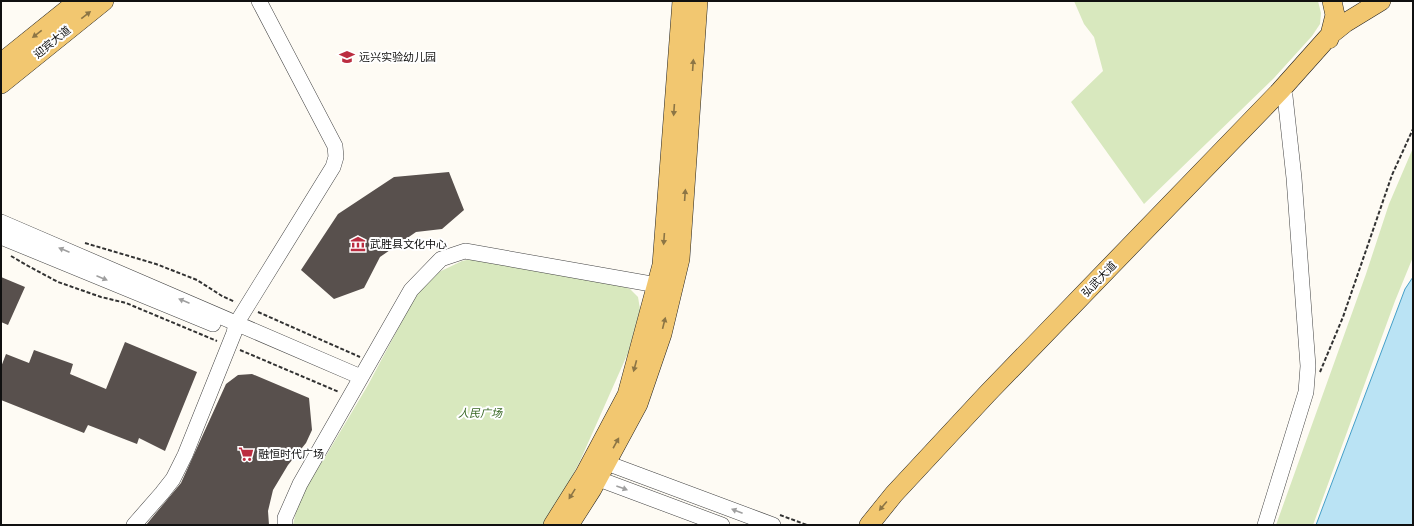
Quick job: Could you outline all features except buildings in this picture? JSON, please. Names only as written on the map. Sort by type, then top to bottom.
[{"type":"main road","name":"迎宾大道","points":[[1,63],[78,1]]},
{"type":"main road","name":"迎宾大道","points":[[1,84],[104,1]]},
{"type":"main road","points":[[569,525],[581,508],[595,468],[627,395],[662,265],[682,1]]},
{"type":"main road","points":[[553,525],[595,468],[638,404],[662,334],[680,259],[698,1]]},
{"type":"main road","points":[[1330,35],[1334,15],[1332,1]]},
{"type":"main road","name":"弘武大道","points":[[885,525],[932,469],[1283,94],[1330,35],[1345,23],[1381,1]]},
{"type":"main road","name":"弘武大道","points":[[869,525],[894,494],[987,394],[1283,94]]},
{"type":"street","points":[[134,525],[173,478],[185,455],[233,334],[247,307],[333,167],[336,156],[335,146],[259,1]]},
{"type":"street","points":[[1265,525],[1306,392],[1308,366],[1295,186],[1283,94]]},
{"type":"street","points":[[1,222],[233,334]]},
{"type":"street","points":[[1,237],[356,386]]},
{"type":"street","points":[[285,525],[285,518],[300,484],[411,290],[442,259],[465,251],[657,285]]},
{"type":"street","points":[[595,468],[722,525]]},
{"type":"street","points":[[595,468],[773,525]]},
{"type":"path","points":[[1318,378],[1343,316],[1392,175],[1413,129]]},
{"type":"path","points":[[80,241],[120,255],[156,264],[197,280],[222,296],[370,361]]},
{"type":"path","points":[[6,253],[58,282],[101,297],[233,334],[356,386]]},
{"type":"green space","points":[[1074,1],[1318,1],[1321,13],[1320,24],[1312,36],[1274,78],[1144,204],[1071,102],[1103,71],[1094,37],[1084,24]]},
{"type":"green space","points":[[1413,148],[1413,257],[1395,301],[1313,525],[1276,525],[1366,274],[1389,204]]},
{"type":"green space","name":"人民广场","points":[[476,258],[614,283],[630,289],[638,297],[640,309],[628,353],[580,461],[556,507],[543,525],[293,525],[297,507],[308,482],[324,459],[368,385],[423,285],[439,272],[462,261]]},
{"type":"water","points":[[1413,277],[1413,525],[1316,525],[1405,289]]},
{"type":"place","name":"远兴实验幼儿园","points":[[347,57]]},
{"type":"place","name":"武胜县文化中心","points":[[358,244]]},
{"type":"place","name":"融恒时代广场","points":[[246,454]]}]
